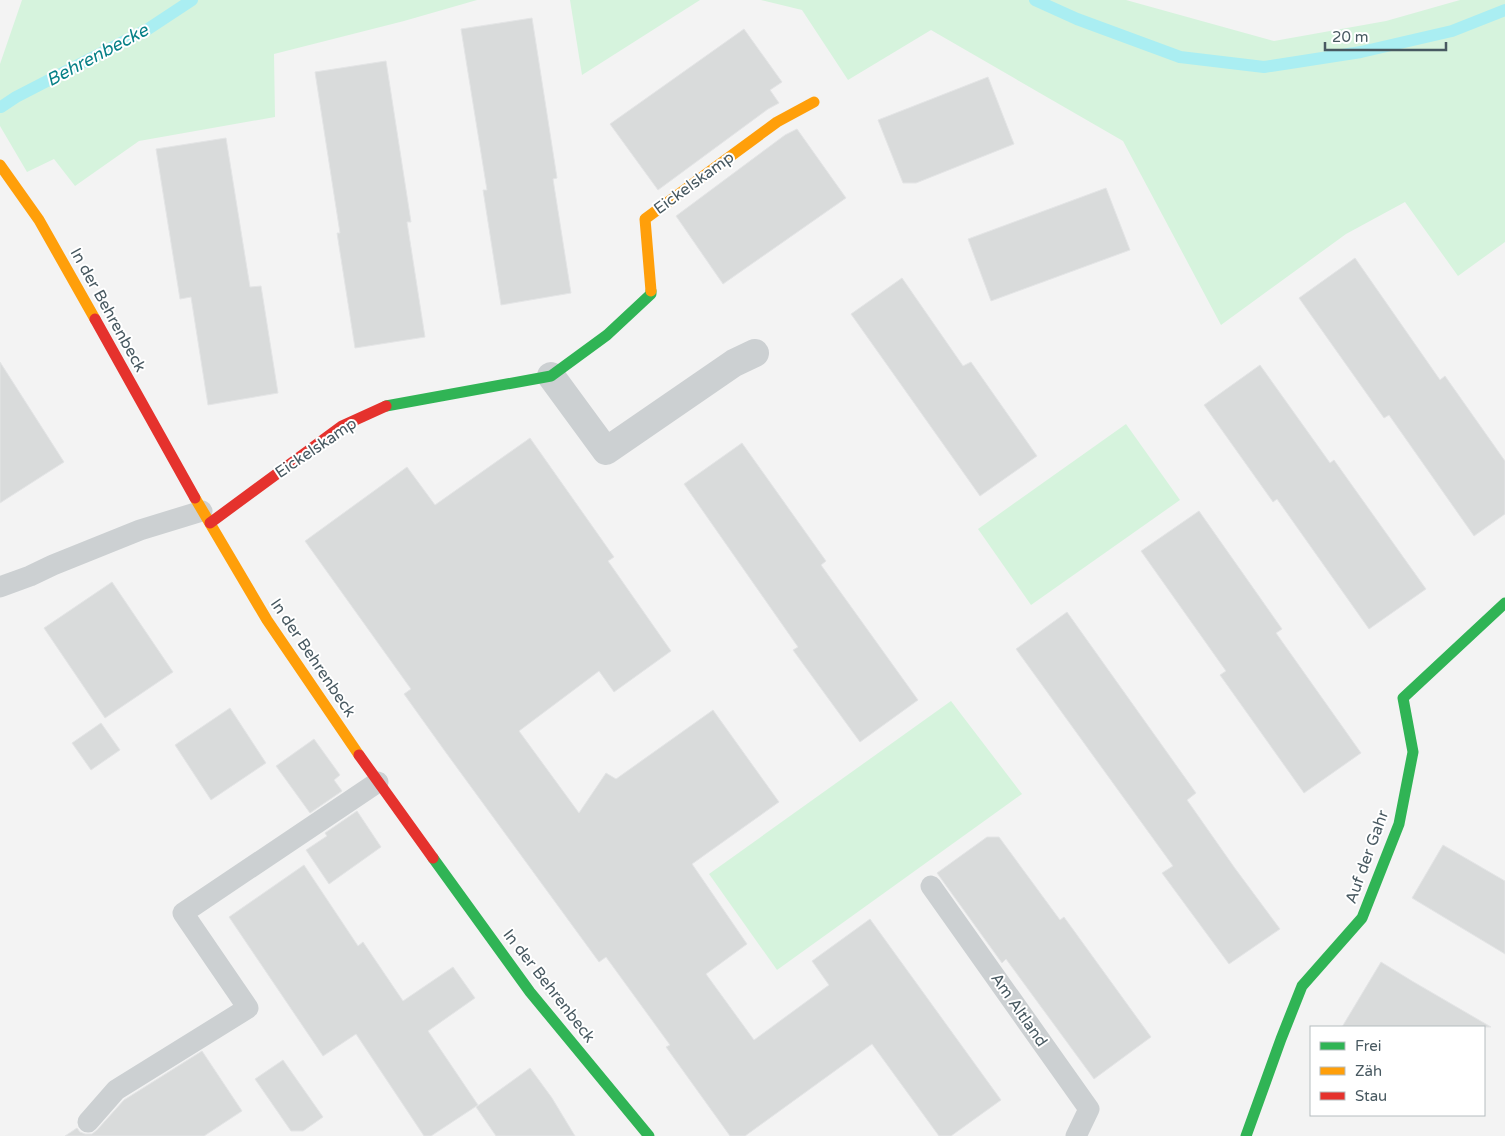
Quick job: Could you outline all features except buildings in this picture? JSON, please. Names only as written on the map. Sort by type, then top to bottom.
[{"type":"street","name":"Eickelskamp","points":[[206,517],[342,426],[382,407],[551,376],[608,335],[651,294],[645,219],[777,122],[814,102]]},
{"type":"street","name":"In der Behrenbeck","points":[[0,165],[39,220],[206,517],[267,620],[378,782],[530,992],[649,1136]]},
{"type":"street","points":[[551,376],[606,451],[734,363],[755,353]]},
{"type":"street","name":"Auf der Gahr","points":[[1246,1136],[1302,986],[1362,918],[1399,824],[1413,752],[1403,698],[1505,604]]},
{"type":"lane","points":[[0,587],[140,530],[206,517]]},
{"type":"lane","points":[[88,1122],[116,1090],[248,1008],[183,913],[378,782]]},
{"type":"lane","name":"Am Altland","points":[[931,886],[1089,1109],[1076,1136]]},
{"type":"green space","points":[[22,0],[477,0],[404,21],[274,54],[275,117],[139,141],[75,186],[54,159],[27,172],[0,126],[0,64]]},
{"type":"green space","points":[[570,0],[700,0],[582,75]]},
{"type":"green space","points":[[761,0],[1126,0],[1274,41],[1386,21],[1460,0],[1505,0],[1505,242],[1458,276],[1405,202],[1346,234],[1221,325],[1123,141],[931,30],[848,80],[802,10]]},
{"type":"green space","points":[[1126,424],[1180,500],[1031,605],[978,529]]},
{"type":"green space","points":[[951,701],[1022,794],[777,970],[709,874]]},
{"type":"waterway","name":"Behrenbecke","points":[[1,107],[16,97],[148,29],[192,0]]},
{"type":"waterway","name":"Behrenbecke","points":[[1035,0],[1077,19],[1180,57],[1264,67],[1361,52],[1452,31],[1505,10]]},
{"type":"traffic: fast","points":[[386,406],[551,376],[607,335],[651,294],[651,291]]},
{"type":"traffic: fast","points":[[1246,1136],[1302,986],[1362,918],[1399,824],[1413,752],[1403,698],[1505,603]]},
{"type":"traffic: fast","points":[[433,858],[530,992],[649,1136]]},
{"type":"traffic: slow","points":[[651,291],[645,219],[777,122],[814,102]]},
{"type":"traffic: slow","points":[[0,165],[39,220],[95,319]]},
{"type":"traffic: slow","points":[[195,498],[267,620],[359,755]]},
{"type":"traffic: jam","points":[[95,319],[195,498]]},
{"type":"traffic: jam","points":[[210,523],[342,426],[386,406]]},
{"type":"traffic: jam","points":[[359,755],[433,858]]}]
